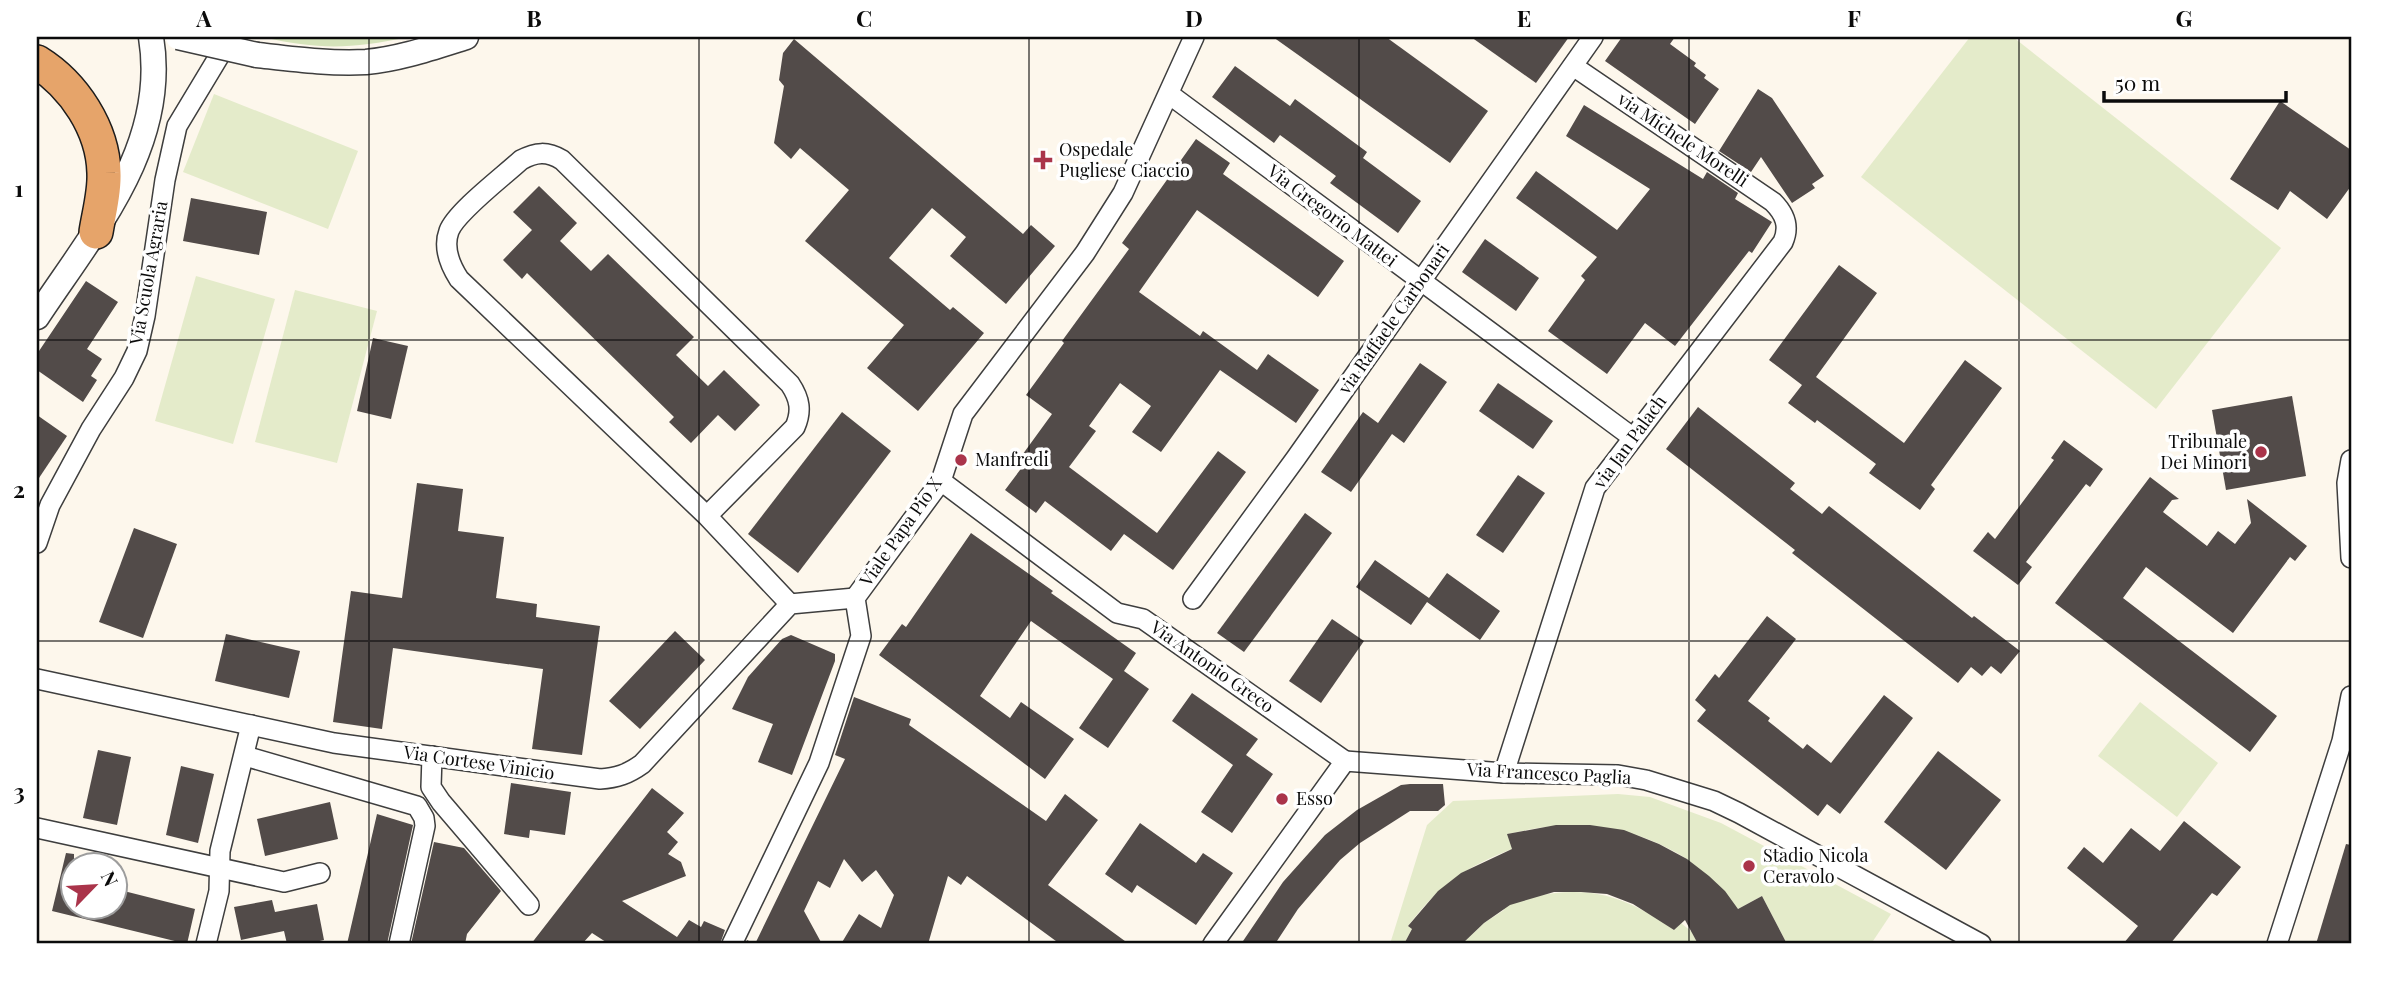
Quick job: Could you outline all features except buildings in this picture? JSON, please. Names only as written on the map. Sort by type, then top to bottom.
[{"type":"highway","points":[[37,62],[59,78],[90,120],[104,173],[96,232]]},
{"type":"street","points":[[37,317],[96,232],[142,145],[155,78],[150,37]]},
{"type":"street","points":[[178,37],[257,55],[336,62],[368,62],[430,49],[466,37]]},
{"type":"street","name":"Via Scuola Agraria","points":[[37,543],[50,505],[137,351],[145,316],[165,180],[177,126],[230,37]]},
{"type":"street","name":"Viale Papa Pio X","points":[[733,944],[819,763],[861,636],[855,598],[941,481],[962,414],[1085,253],[1123,193],[1194,37]]},
{"type":"street","name":"via Raffaele Carbonari","points":[[1194,599],[1593,37]]},
{"type":"street","name":"via Michele Morelli","points":[[1573,66],[1773,201],[1781,209],[1786,222]]},
{"type":"street","name":"Via Gregorio Mattei","points":[[1168,94],[1632,437]]},
{"type":"street","points":[[707,516],[795,427],[800,416],[797,394],[790,384],[562,160],[552,154],[530,155],[454,222],[447,239],[452,269],[458,279],[707,516],[790,604],[855,598]]},
{"type":"street","name":"via Jan Palach","points":[[1504,773],[1595,488],[1783,242],[1787,233],[1786,222]]},
{"type":"street","points":[[2351,460],[2347,483],[2351,558]]},
{"type":"street","name":"Via Antonio Greco","points":[[941,481],[1117,613],[1143,619],[1345,761]]},
{"type":"street","name":"Via Cortese Vinicio","points":[[37,679],[334,743],[600,779],[622,776],[642,764],[790,604]]},
{"type":"street","points":[[2277,944],[2346,742],[2351,696]]},
{"type":"street","points":[[206,944],[219,891],[220,851],[251,725]]},
{"type":"street","points":[[432,756],[431,786],[440,802],[529,905]]},
{"type":"street","points":[[245,757],[417,806],[425,826],[399,944]]},
{"type":"street","points":[[1213,944],[1345,761]]},
{"type":"street","name":"Via Francesco Paglia","points":[[1345,761],[1504,773],[1618,775],[1646,780],[1739,813],[1981,944]]},
{"type":"street","points":[[37,828],[284,882],[320,873]]},
{"type":"green space","points":[[263,37],[408,37],[352,46],[318,46]]},
{"type":"green space","points":[[1970,37],[2013,37],[2281,248],[2156,409],[1861,177]]},
{"type":"green space","points":[[214,94],[358,151],[328,229],[183,172]]},
{"type":"green space","points":[[196,276],[275,299],[233,444],[155,421]]},
{"type":"green space","points":[[295,290],[377,311],[337,463],[255,442]]},
{"type":"green space","points":[[2140,702],[2218,763],[2177,817],[2098,756]]},
{"type":"green space","name":"Stadio Nicola Ceravolo","points":[[1618,794],[1650,797],[1721,823],[1891,914],[1871,944],[1787,944],[1762,896],[1738,909],[1695,865],[1664,846],[1614,829],[1579,825],[1545,827],[1508,834],[1512,849],[1480,863],[1442,888],[1408,926],[1412,929],[1404,944],[1390,944],[1427,825],[1453,801]]},
{"type":"green space","points":[[1483,870],[1532,897],[1572,892],[1607,896],[1623,901],[1674,930],[1681,923],[1692,932],[1698,944],[1462,944],[1484,923],[1504,910]]},
{"type":"place","name":"Ospedale Pugliese Ciaccio","points":[[1043,160]]},
{"type":"place","name":"Tribunale Dei Minori","points":[[2261,452]]},
{"type":"place","name":"Manfredi","points":[[961,460]]},
{"type":"place","name":"Esso","points":[[1282,799]]},
{"type":"place","name":"Stadio Nicola Ceravolo","points":[[1749,866]]}]
